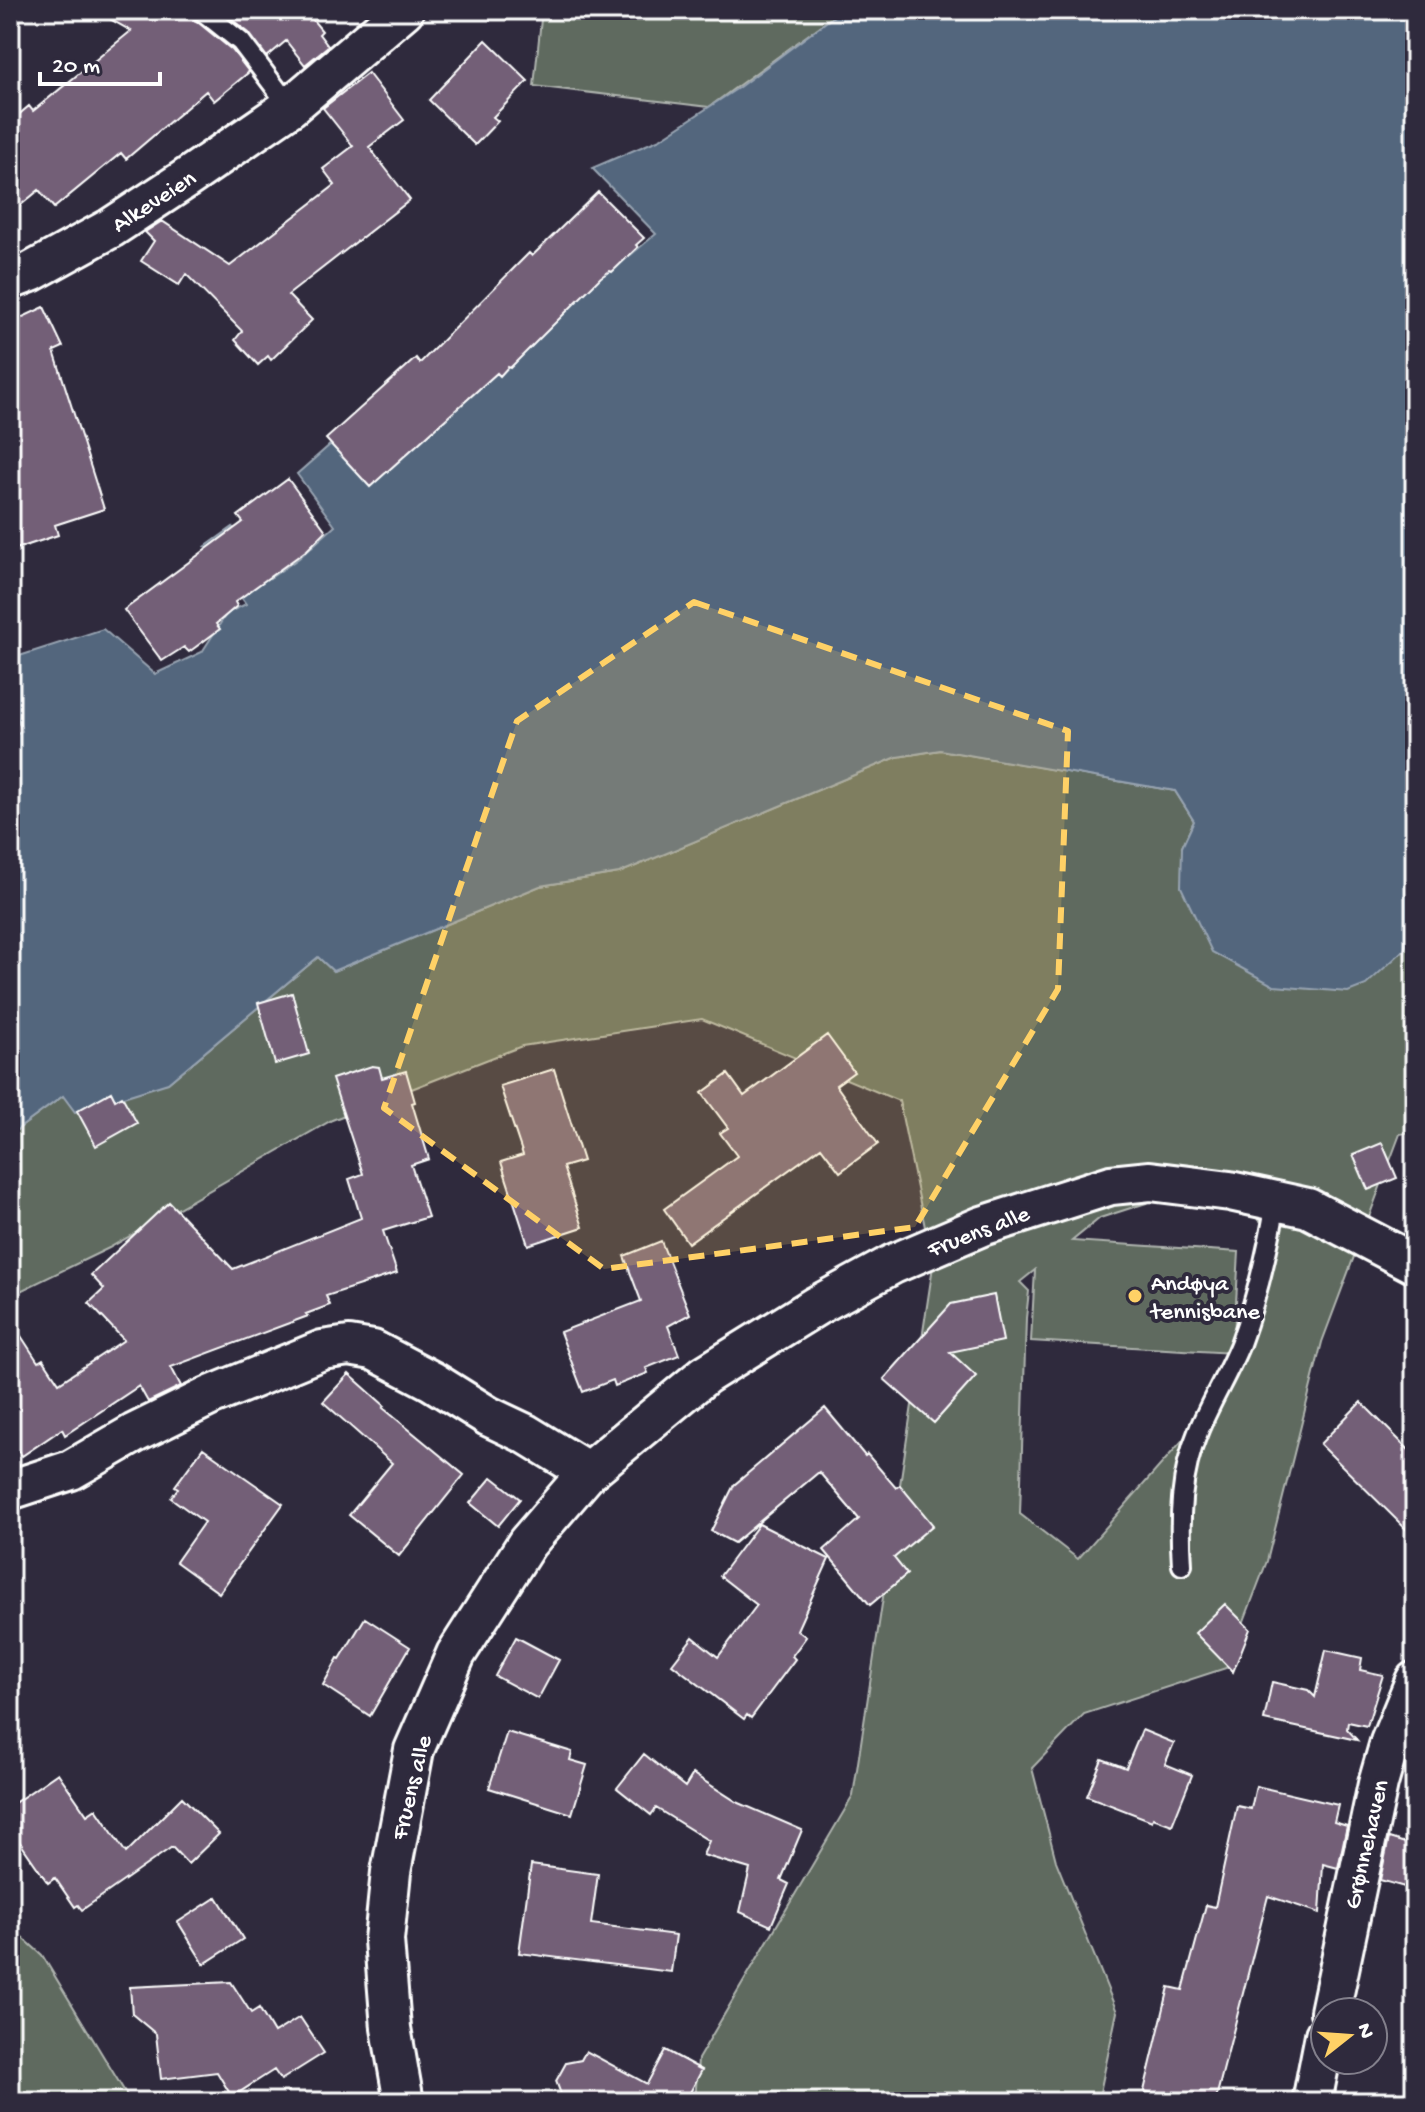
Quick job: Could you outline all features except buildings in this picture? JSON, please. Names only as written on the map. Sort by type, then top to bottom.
[{"type":"street","name":"Alkeveien","points":[[10,280],[31,272],[111,228],[290,107],[404,10]]},
{"type":"street","name":"Fruens alle","points":[[404,2102],[391,2028],[384,1940],[393,1858],[414,1750],[456,1654],[527,1543],[588,1472],[705,1375],[816,1306],[893,1264],[982,1226],[1111,1185],[1150,1181],[1230,1191],[1308,1208],[1415,1264]]},
{"type":"street","points":[[10,1490],[71,1470],[135,1433],[210,1396],[322,1350],[349,1346],[373,1350],[588,1472]]},
{"type":"street","name":"Grønnehaven","points":[[1333,1996],[1378,1784],[1390,1742],[1415,1681]]},
{"type":"street","points":[[1312,2102],[1317,2076]]},
{"type":"lane","points":[[201,10],[241,42],[290,107]]},
{"type":"lane","points":[[1182,1565],[1181,1506],[1187,1463],[1198,1432],[1240,1345],[1270,1242],[1276,1202]]},
{"type":"highlighted area","points":[[694,602],[1068,731],[1058,989],[915,1227],[604,1269],[384,1108],[517,721]]},
{"type":"green space","points":[[542,10],[842,10],[709,107],[534,86]]},
{"type":"green space","points":[[941,750],[1175,791],[1194,821],[1182,847],[1404,950],[1415,923],[1415,1131],[1400,1134],[1322,1342],[1267,1561],[1226,1668],[1084,1714],[1032,1768],[1056,1861],[1117,2012],[1098,2102],[695,2102],[698,2059],[853,1796],[933,1266],[899,1101],[702,1019],[522,1046],[332,1120],[109,1248],[10,1296],[10,1135],[63,1096],[168,1083],[318,957],[333,971],[540,886],[619,873],[897,757]],"holes":[[[1208,1183],[1274,1231],[1225,1392],[1078,1559],[1020,1514],[1029,1291],[1020,1282],[1035,1270],[1031,1341],[1233,1353],[1239,1252],[1072,1241],[1100,1218]]]},
{"type":"green space","points":[[10,1926],[42,1955],[131,2102],[10,2102]]},
{"type":"water","points":[[842,10],[1415,10],[1415,923],[1404,950],[1366,985],[1348,992],[1274,986],[1212,952],[1181,887],[1182,847],[1194,821],[1175,791],[940,750],[897,757],[619,873],[540,886],[333,971],[318,957],[168,1083],[75,1112],[63,1096],[10,1135],[10,736],[22,731],[10,697],[10,659],[103,629],[155,674],[202,652],[227,613],[246,604],[205,547],[233,527],[270,578],[299,558],[335,526],[297,474],[331,444],[370,486],[468,344],[500,375],[569,309],[561,236],[610,272],[656,234],[592,168],[660,139],[738,88]]},
{"type":"place","name":"Andøya tennisbane","points":[[1135,1296]]}]
